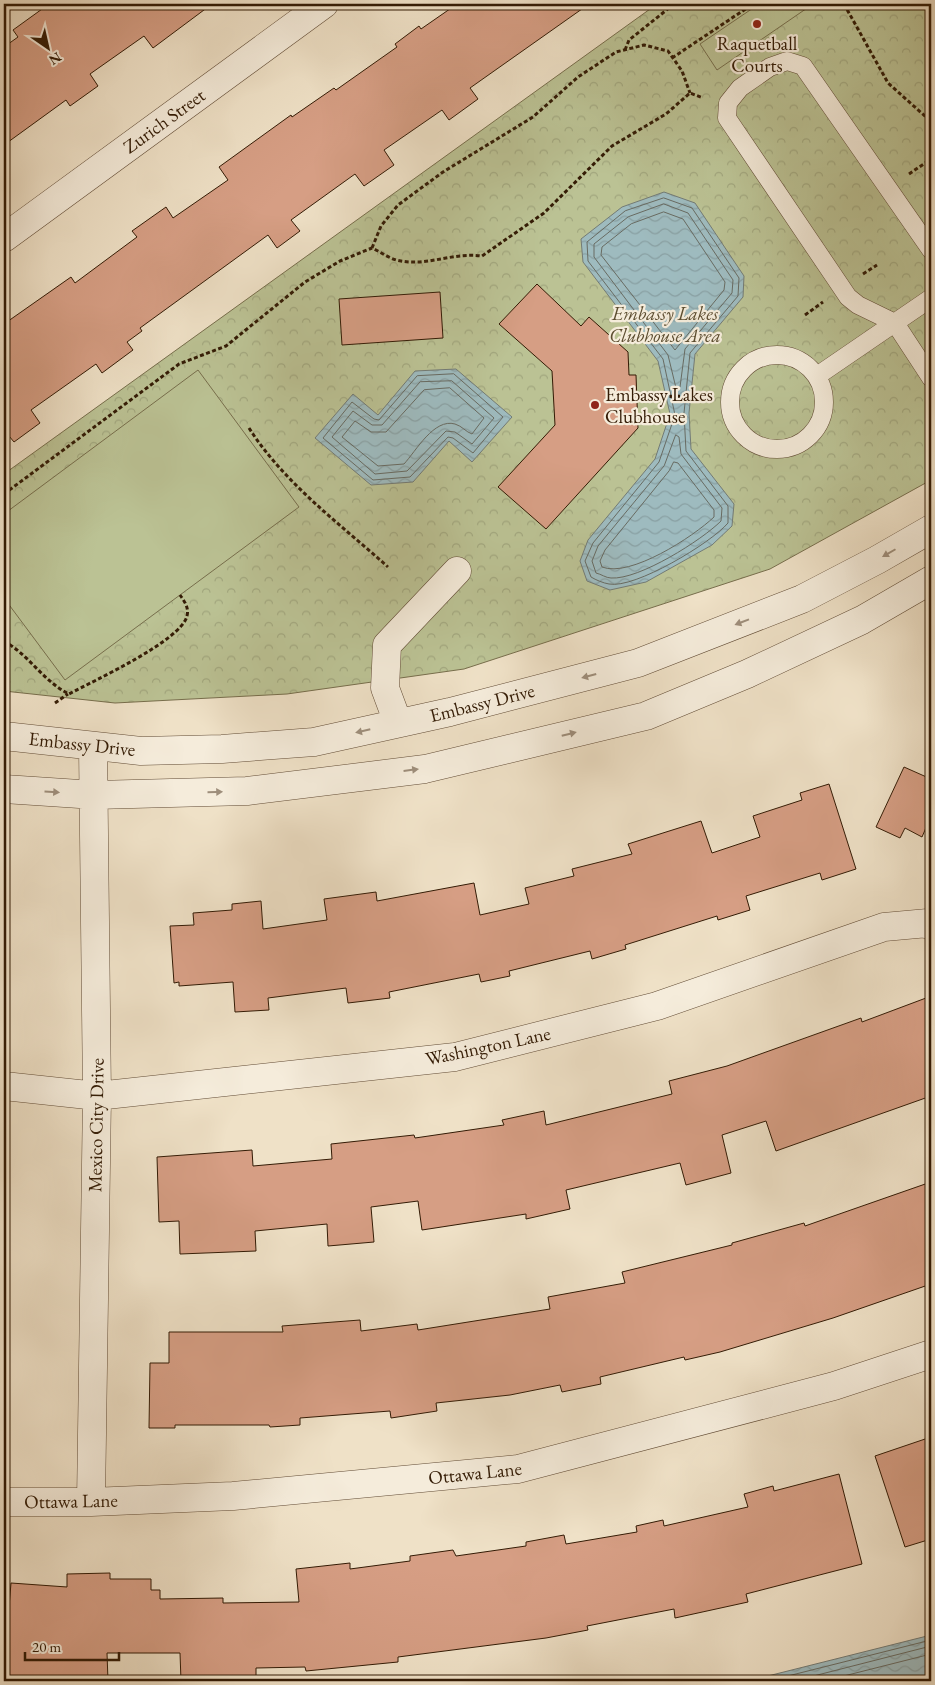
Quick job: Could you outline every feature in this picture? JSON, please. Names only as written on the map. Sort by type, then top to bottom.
[{"type":"street","name":"Zurich Street","points":[[4,238],[324,4]]},
{"type":"street","name":"Embassy Drive","points":[[4,736],[141,751],[222,749],[314,742],[450,712],[638,663],[802,599],[931,529]]},
{"type":"street","points":[[398,723],[385,688],[387,645],[457,570]]},
{"type":"street","points":[[4,789],[95,796],[247,791],[425,769],[646,716],[747,674],[844,628],[931,580]]},
{"type":"street","name":"Mexico City Drive","points":[[90,1502],[97,1096],[93,747]]},
{"type":"street","name":"Washington Lane","points":[[4,1086],[97,1096],[455,1058],[657,1006],[884,927],[930,924]]},
{"type":"street","name":"Ottawa Lane","points":[[4,1502],[90,1502],[233,1496],[518,1470],[834,1386],[931,1354]]},
{"type":"lane","points":[[931,250],[803,66],[787,61],[770,67],[740,88],[728,102],[727,118],[848,297],[858,305],[895,323],[931,378]]},
{"type":"lane","points":[[818,376],[931,298]]},
{"type":"lane","points":[[769,355],[788,356],[805,363],[818,376],[824,394],[824,412],[816,429],[802,442],[785,448],[767,448],[750,440],[737,427],[730,410],[731,391],[738,374],[752,362],[769,355]]},
{"type":"path","points":[[625,50],[629,40],[674,4]]},
{"type":"path","points":[[672,58],[752,4]]},
{"type":"path","points":[[844,4],[888,83],[926,117],[931,128]]},
{"type":"path","points":[[923,4],[931,8]]},
{"type":"path","points":[[4,494],[179,364],[226,346],[305,282],[340,261],[372,248],[381,226],[398,205],[443,172],[533,117],[578,77],[616,52],[644,45],[668,52],[682,71],[690,93],[727,107]]},
{"type":"path","points":[[372,248],[400,262],[430,260],[465,254],[482,256],[544,213],[612,146],[666,114],[690,93]]},
{"type":"path","points":[[637,397],[693,396]]},
{"type":"path","points":[[249,428],[263,449],[310,499],[388,567]]},
{"type":"path","points":[[55,703],[68,694],[120,668],[174,634],[183,626],[187,615],[187,606],[180,595]]},
{"type":"path","points":[[4,641],[19,650],[54,686],[68,694]]},
{"type":"green space","name":"Embassy Lakes Clubhouse Area","points":[[657,4],[931,4],[931,480],[770,569],[464,669],[287,694],[115,703],[4,691],[4,474]]},
{"type":"green space","name":"Raquetball Courts","points":[[759,4],[813,4],[717,70],[700,44]]},
{"type":"green space","points":[[198,370],[299,507],[65,680],[4,598],[4,514]]},
{"type":"water","points":[[664,192],[695,203],[744,276],[743,297],[695,354],[689,413],[691,449],[734,504],[732,526],[712,545],[646,582],[610,590],[587,581],[580,561],[588,540],[655,459],[670,414],[658,361],[583,262],[581,239],[622,207]]},
{"type":"water","points":[[456,369],[512,417],[472,462],[449,441],[413,482],[371,485],[315,438],[353,394],[378,415],[415,371]]},
{"type":"water","points":[[931,1635],[931,1681],[748,1681]]},
{"type":"building","points":[[49,4],[212,4],[153,48],[144,36],[90,74],[98,86],[70,106],[66,100],[4,145],[4,47],[18,37],[13,30]]},
{"type":"building","points":[[457,4],[589,4],[470,88],[478,99],[449,120],[442,110],[384,150],[394,165],[364,186],[355,174],[291,220],[300,231],[277,248],[268,235],[140,328],[142,331],[127,342],[133,350],[102,373],[96,364],[31,410],[40,423],[14,442],[4,430],[4,324],[71,277],[75,283],[137,237],[132,231],[166,207],[173,218],[228,180],[219,167],[291,115],[292,117],[334,88],[336,90],[397,47],[395,44],[419,26],[421,29]]},
{"type":"building","name":"Embassy Lakes Clubhouse","points":[[537,284],[581,326],[589,317],[628,352],[629,375],[636,375],[638,428],[546,529],[498,487],[555,425],[552,371],[499,324]]},
{"type":"building","points":[[440,292],[443,338],[342,345],[339,299]]},
{"type":"building","points":[[904,767],[931,779],[931,816],[922,837],[905,828],[900,838],[876,827]]},
{"type":"building","points":[[829,784],[856,869],[822,880],[820,873],[746,896],[750,910],[718,920],[717,916],[625,945],[626,949],[592,959],[590,951],[509,971],[510,976],[481,982],[479,974],[389,992],[390,998],[348,1003],[346,988],[268,998],[269,1010],[235,1012],[233,982],[179,986],[179,982],[174,983],[170,926],[194,925],[193,913],[232,910],[232,904],[261,901],[263,929],[327,920],[324,899],[376,892],[377,901],[474,883],[480,915],[529,904],[525,888],[574,876],[572,869],[632,854],[628,844],[701,821],[712,853],[760,837],[753,816],[802,800],[800,793]]},
{"type":"building","points":[[926,998],[931,1014],[931,1096],[776,1151],[766,1121],[722,1135],[731,1173],[686,1185],[680,1163],[566,1190],[570,1209],[526,1219],[526,1214],[422,1230],[418,1201],[371,1207],[374,1242],[328,1246],[327,1224],[255,1231],[256,1251],[180,1254],[179,1221],[159,1222],[157,1157],[252,1150],[253,1166],[332,1159],[331,1144],[414,1135],[415,1138],[504,1125],[502,1120],[544,1111],[546,1125],[672,1094],[669,1081],[727,1066],[861,1018],[862,1022]]},
{"type":"building","points":[[931,1182],[931,1284],[833,1318],[720,1352],[685,1360],[684,1357],[600,1377],[601,1384],[562,1392],[560,1385],[510,1395],[436,1403],[437,1411],[391,1418],[390,1411],[300,1418],[300,1425],[270,1427],[269,1425],[175,1425],[175,1428],[149,1428],[150,1363],[169,1363],[169,1332],[283,1332],[282,1326],[360,1320],[361,1331],[417,1324],[418,1330],[550,1309],[548,1297],[625,1283],[622,1272],[732,1245],[732,1243],[804,1223],[805,1226]]},
{"type":"building","points":[[931,1437],[931,1539],[905,1547],[875,1456]]},
{"type":"building","points":[[839,1474],[862,1564],[746,1594],[748,1602],[675,1618],[674,1609],[587,1626],[588,1630],[546,1638],[398,1657],[398,1662],[306,1671],[305,1667],[256,1668],[256,1681],[181,1681],[180,1653],[107,1653],[108,1681],[9,1681],[10,1678],[4,1678],[4,1606],[9,1607],[11,1583],[67,1587],[67,1574],[110,1573],[110,1579],[151,1579],[151,1590],[160,1590],[160,1599],[223,1598],[223,1603],[299,1602],[296,1569],[350,1563],[350,1569],[410,1561],[410,1556],[453,1550],[456,1556],[526,1546],[526,1542],[564,1535],[566,1544],[637,1532],[636,1526],[663,1520],[664,1526],[748,1507],[744,1494],[773,1486],[774,1491]]},
{"type":"place","name":"Raquetball Courts","points":[[757,24]]},
{"type":"place","name":"Embassy Lakes Clubhouse","points":[[595,405]]}]
